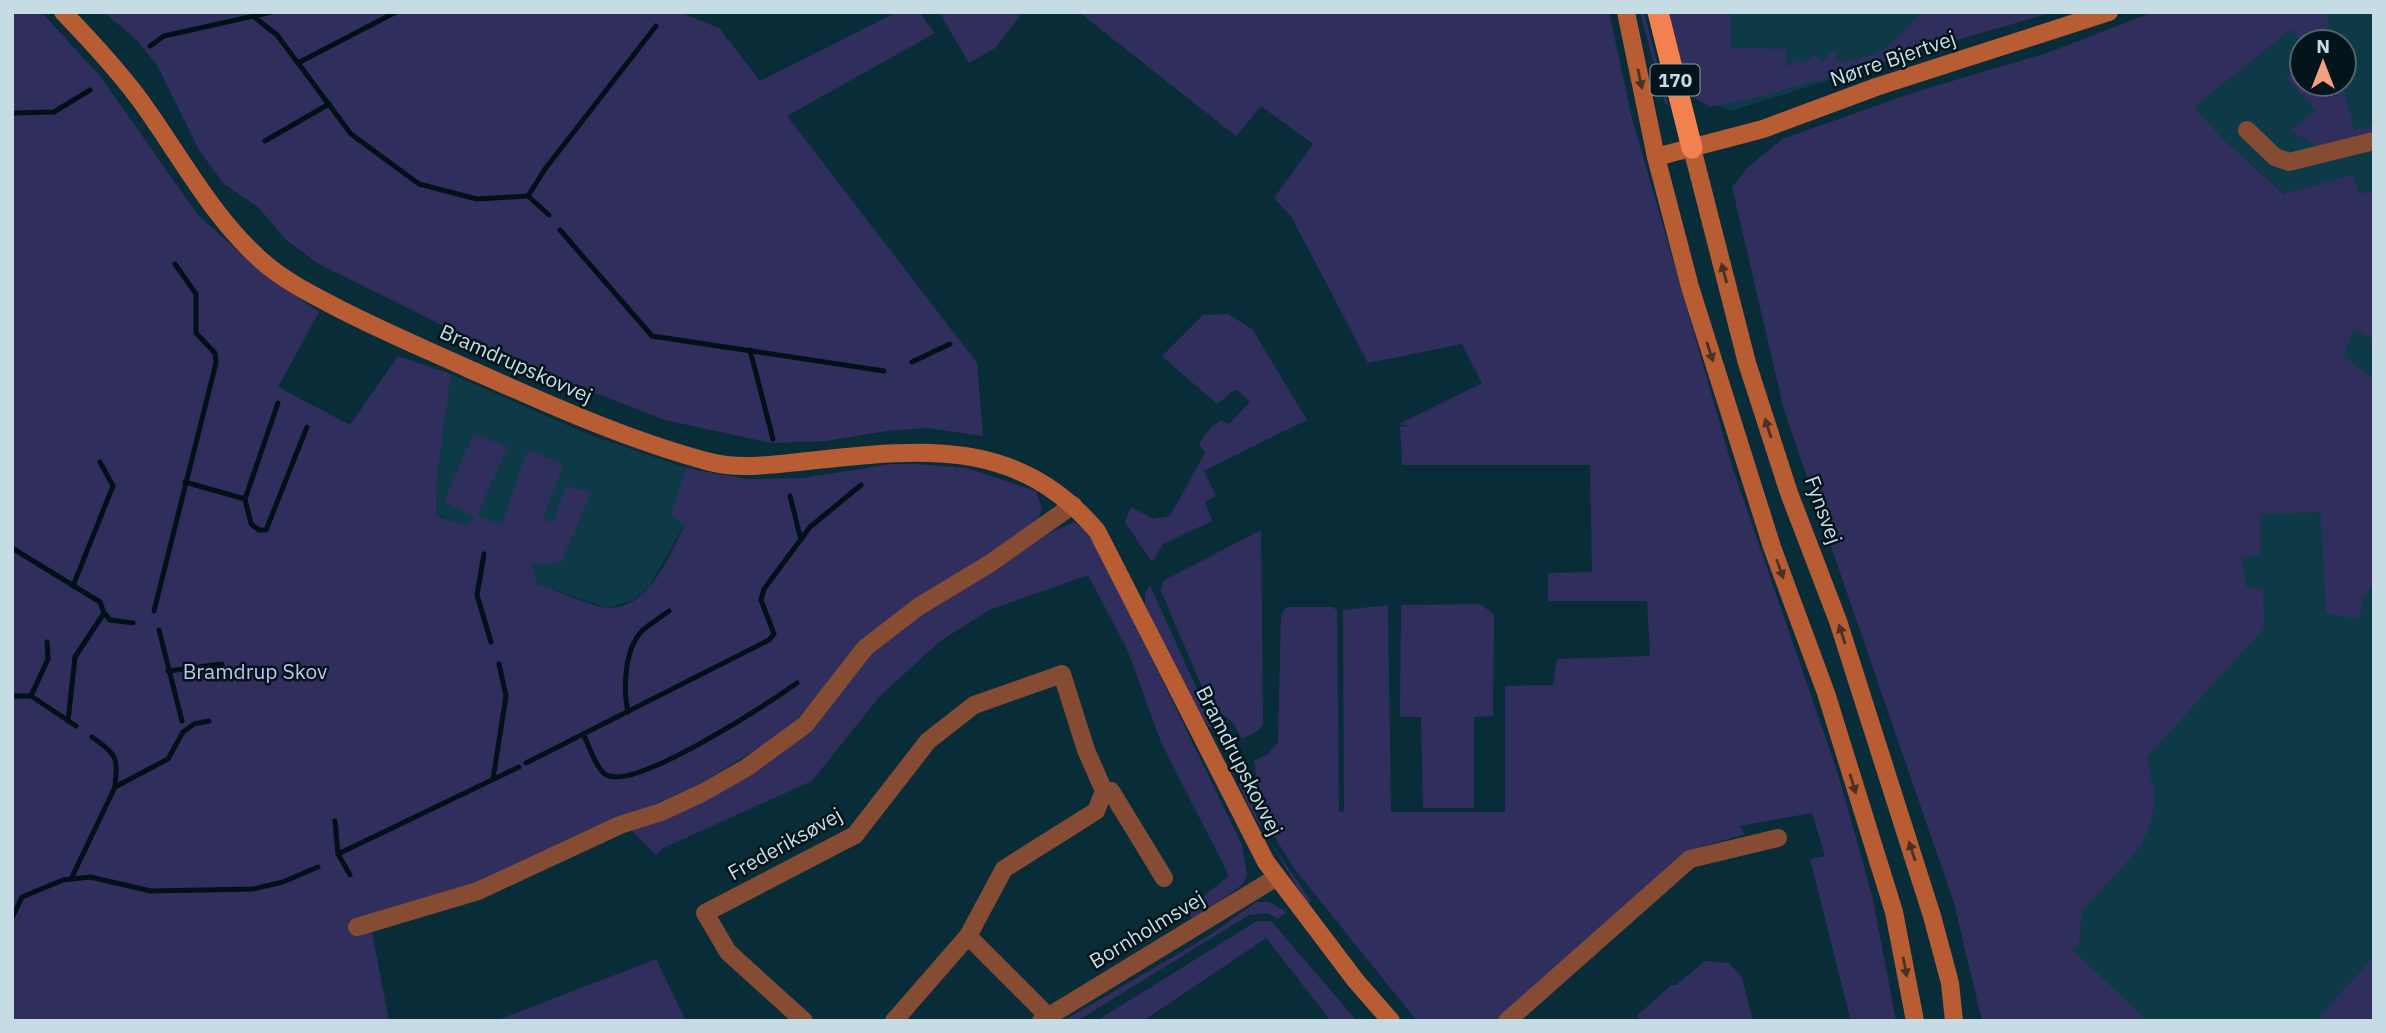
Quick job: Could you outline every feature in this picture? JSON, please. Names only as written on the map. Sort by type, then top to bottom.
[{"type":"highway","name":"Fynsvej","points":[[1658,12],[1692,148]]},
{"type":"main road","name":"Bramdrupskovvej","points":[[63,12],[140,101],[215,210],[247,246],[264,263],[331,304],[562,410],[635,439],[714,463],[789,463],[934,451],[978,457],[1006,465],[1032,476],[1073,505],[1097,531],[1217,771],[1277,877],[1391,1021]]},
{"type":"main road","name":"170","points":[[1626,12],[1656,157],[1690,287],[1772,547],[1826,694],[1895,912],[1915,1021]]},
{"type":"main road","name":"Nørre Bjertvej","points":[[1656,157],[1763,129],[1876,87],[2109,12]]},
{"type":"main road","name":"Fynsvej","points":[[1692,148],[1747,363],[1789,493],[1838,621],[1932,916],[1950,983],[1954,1021]]},
{"type":"street","points":[[2247,130],[2275,157],[2289,162],[2374,141]]},
{"type":"street","points":[[357,927],[478,891],[608,830],[661,812],[746,768],[805,725],[864,649],[918,607],[989,564],[1073,505]]},
{"type":"street","name":"Frederiksøvej","points":[[804,1021],[728,952],[705,914],[855,835],[928,741],[974,705],[1062,674],[1086,750],[1104,791],[1111,791],[1164,878]]},
{"type":"street","points":[[894,1021],[968,936],[1004,869],[1096,811],[1104,791]]},
{"type":"street","points":[[1507,1021],[1690,859],[1778,838]]},
{"type":"street","name":"Bornholmsvej","points":[[1044,1018],[1277,877]]},
{"type":"street","points":[[968,936],[1044,1018]]},
{"type":"shaded area","points":[[1686,12],[2044,12],[1731,111],[1706,102]]},
{"type":"shaded area","points":[[2230,12],[2374,12],[2374,288],[2285,194],[2223,139],[2157,67]]},
{"type":"shaded area","points":[[2355,312],[2374,330],[2374,989],[2345,1021],[2031,1021],[2032,934]]},
{"type":"shaded area","points":[[451,374],[587,434],[686,468],[671,515],[685,524],[648,588],[633,600],[607,608],[537,584],[436,513],[437,474]]},
{"type":"green space","name":"Bramdrup Skov","points":[[12,12],[41,12],[100,76],[198,215],[260,271],[319,312],[278,387],[350,425],[398,356],[451,374],[437,474],[436,513],[441,518],[467,526],[474,516],[444,502],[474,433],[507,447],[477,516],[502,524],[528,450],[563,464],[543,519],[553,523],[567,486],[591,492],[562,561],[539,565],[531,562],[537,584],[608,608],[623,606],[636,600],[657,578],[685,525],[671,515],[686,468],[746,479],[802,478],[892,464],[966,468],[1036,491],[1042,509],[1035,525],[855,651],[788,730],[698,785],[467,888],[369,917],[389,1021],[12,1021]]},
{"type":"green space","points":[[103,12],[679,12],[719,28],[760,81],[897,12],[919,12],[935,33],[787,116],[977,363],[983,436],[928,428],[886,431],[826,441],[771,443],[665,420],[516,362],[319,264],[286,240],[259,208],[223,183],[199,150],[157,65],[135,38]]},
{"type":"green space","points":[[939,12],[1018,12],[1020,16],[995,48],[969,63]]},
{"type":"green space","points":[[1609,12],[1632,118],[1733,469],[1838,774],[1873,899],[1896,1021],[1851,1021],[1810,859],[1825,856],[1812,813],[1739,826],[1745,834],[1685,852],[1499,1021],[1417,1021],[1293,867],[1263,818],[1254,761],[1268,754],[1278,742],[1281,614],[1287,607],[1333,607],[1337,611],[1339,812],[1344,811],[1343,610],[1388,605],[1391,812],[1505,812],[1505,686],[1553,685],[1557,659],[1650,656],[1647,601],[1548,601],[1548,573],[1592,572],[1590,465],[1402,465],[1400,426],[1413,427],[1399,424],[1482,383],[1462,344],[1368,363],[1291,216],[1274,198],[1313,144],[1261,106],[1236,136],[1080,13]]},
{"type":"green space","points":[[1640,12],[1644,12],[1668,105],[1665,104]]},
{"type":"green space","points":[[1668,12],[1731,12],[1731,48],[1787,49],[1786,65],[1789,66],[1797,59],[1805,64],[1814,55],[1822,62],[1836,48],[1837,62],[1877,53],[1894,41],[1922,12],[2054,12],[1755,98],[1710,107],[1690,95]]},
{"type":"green space","points":[[2153,12],[2331,12],[2326,14],[2330,28],[2288,28],[2288,31],[2194,107],[2223,139],[2284,194],[2353,175],[2359,194],[2374,191],[2374,339],[2353,329],[2344,356],[2374,380],[2374,582],[2363,600],[2359,619],[2326,613],[2321,512],[2261,514],[2260,554],[2241,558],[2246,587],[2263,589],[2264,628],[2147,757],[2155,799],[2150,825],[2140,847],[2082,911],[2079,943],[2073,950],[2147,1021],[1982,1021],[1954,903],[1784,410],[1732,187],[1747,168],[1782,139],[1915,92],[2047,53]]},
{"type":"green space","points":[[2305,98],[2346,98],[2354,130],[2374,125],[2374,132],[2320,146],[2290,131],[2316,110]]},
{"type":"green space","points":[[1228,314],[1252,329],[1307,420],[1204,471],[1216,496],[1205,502],[1212,521],[1163,544],[1152,562],[1125,522],[1131,507],[1153,519],[1170,516],[1205,453],[1199,444],[1211,427],[1222,420],[1228,425],[1250,402],[1236,389],[1217,404],[1162,356],[1203,315]]},
{"type":"green space","points":[[1074,522],[1085,530],[1103,558],[1242,845],[1247,875],[1243,884],[1194,921],[1186,910],[1229,876],[1161,742],[1127,649],[1088,575],[989,610],[939,642],[880,696],[812,781],[663,848],[656,855],[630,829],[696,802],[778,756],[815,723],[866,657],[912,617],[1048,534]]},
{"type":"green space","points":[[1261,530],[1263,725],[1242,739],[1233,723],[1209,703],[1161,591],[1163,581]]},
{"type":"green space","points":[[1150,585],[1207,712],[1231,734],[1236,743],[1222,738],[1209,726],[1183,685],[1145,604],[1145,593]]},
{"type":"green space","points":[[1480,604],[1494,614],[1493,716],[1474,717],[1474,808],[1423,808],[1421,717],[1400,717],[1401,605]]},
{"type":"green space","points":[[1245,764],[1255,812],[1272,846],[1239,785]]},
{"type":"green space","points":[[1273,847],[1311,901],[1307,903]]},
{"type":"green space","points":[[1256,902],[1269,902],[1287,912],[1278,919],[1267,913],[1249,915],[1077,1021],[1063,1021],[1207,937]]},
{"type":"green space","points":[[1257,921],[1271,921],[1357,1021],[1331,1021],[1266,938],[1143,1021],[1096,1021]]},
{"type":"green space","points":[[2374,957],[2374,1021],[2316,1021],[2317,1019]]},
{"type":"green space","points":[[656,959],[686,1021],[495,1021],[641,965]]},
{"type":"green space","points":[[1705,961],[1729,963],[1742,978],[1753,1021],[1641,1021],[1637,1016],[1671,985],[1676,985]]},
{"type":"waterway","points":[[150,46],[164,36],[272,12]]},
{"type":"waterway","points":[[298,63],[396,12]]},
{"type":"waterway","points":[[253,16],[277,35],[351,134],[419,184],[477,199],[528,196],[545,169],[656,26]]},
{"type":"waterway","points":[[12,113],[54,112],[90,90]]},
{"type":"waterway","points":[[265,141],[329,104]]},
{"type":"waterway","points":[[528,196],[549,215]]},
{"type":"waterway","points":[[560,230],[652,336],[884,371]]},
{"type":"waterway","points":[[154,611],[216,363],[215,353],[196,333],[196,294],[175,264]]},
{"type":"waterway","points":[[912,362],[950,344]]},
{"type":"waterway","points":[[750,350],[773,439]]},
{"type":"waterway","points":[[245,499],[278,403]]},
{"type":"waterway","points":[[185,482],[245,499],[251,524],[259,530],[266,530],[307,427]]},
{"type":"waterway","points":[[73,586],[113,486],[100,462]]},
{"type":"waterway","points":[[526,763],[769,640],[774,634],[761,600],[764,589],[810,527],[861,485]]},
{"type":"waterway","points":[[790,496],[801,540]]},
{"type":"waterway","points":[[12,548],[100,602],[104,613],[75,657],[68,721]]},
{"type":"waterway","points":[[484,554],[477,595],[491,642]]},
{"type":"waterway","points":[[628,712],[625,681],[632,648],[642,631],[669,611]]},
{"type":"waterway","points":[[104,613],[110,620],[133,623]]},
{"type":"waterway","points":[[159,630],[182,721]]},
{"type":"waterway","points":[[31,696],[48,659],[47,642]]},
{"type":"waterway","points":[[168,671],[222,664]]},
{"type":"waterway","points":[[493,779],[506,696],[499,664]]},
{"type":"waterway","points":[[584,736],[597,765],[605,774],[626,776],[676,757],[797,683]]},
{"type":"waterway","points":[[12,696],[31,696],[76,726]]},
{"type":"waterway","points":[[71,879],[115,787],[168,759],[183,732],[194,724],[209,721]]},
{"type":"waterway","points":[[92,737],[114,757],[115,787]]},
{"type":"waterway","points":[[338,854],[519,767]]},
{"type":"waterway","points":[[335,821],[338,854],[350,875]]},
{"type":"waterway","points":[[12,918],[22,897],[63,880],[90,877],[151,891],[253,889],[283,882],[318,867]]}]
